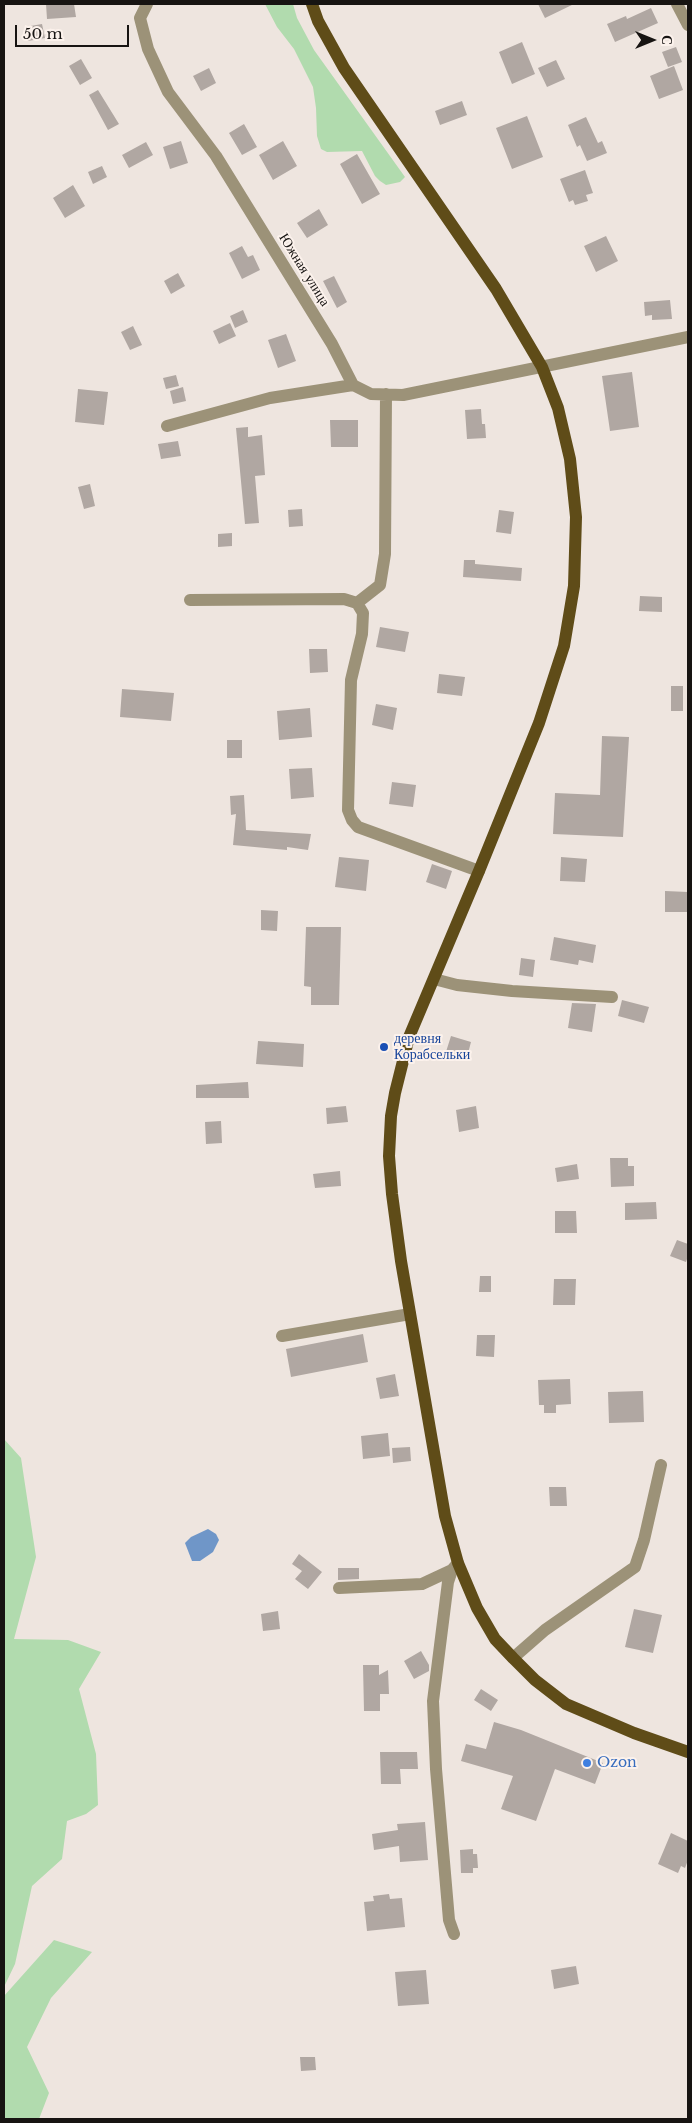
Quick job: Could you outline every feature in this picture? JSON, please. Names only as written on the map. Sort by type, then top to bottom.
[{"type":"main road","points":[[312,4],[318,21],[344,68],[496,289],[542,367],[558,408],[570,459],[576,516],[574,586],[564,646],[539,723],[479,872],[409,1037],[391,1116],[389,1156],[392,1194],[410,1314],[455,1567],[495,1639],[535,1680],[566,1704],[634,1733],[688,1752]]},
{"type":"street","name":"Южная улица","points":[[147,4],[140,18],[148,49],[168,92],[216,156],[332,344],[353,385]]},
{"type":"street","points":[[676,4],[688,25]]},
{"type":"street","points":[[167,426],[270,398],[353,385],[371,394],[403,395],[688,337]]},
{"type":"street","points":[[357,603],[380,585],[385,554],[386,394]]},
{"type":"street","points":[[190,600],[344,599],[357,603],[363,613],[362,634],[351,680],[348,810],[352,820],[358,827],[479,872]]},
{"type":"street","points":[[434,979],[457,985],[512,992],[612,997]]},
{"type":"street","points":[[282,1336],[410,1314]]},
{"type":"street","points":[[513,1658],[546,1630],[635,1567],[644,1540],[661,1465]]},
{"type":"street","points":[[339,1588],[422,1584],[455,1567]]},
{"type":"street","points":[[454,1934],[449,1920],[432,1701],[448,1582],[455,1567]]},
{"type":"green space","points":[[265,4],[293,4],[297,18],[314,50],[405,177],[400,182],[386,185],[380,181],[375,176],[362,151],[327,152],[321,149],[317,136],[313,87],[294,49],[277,27]]},
{"type":"green space","points":[[4,1439],[21,1458],[36,1557],[14,1639],[68,1640],[101,1652],[79,1689],[96,1754],[98,1805],[86,1814],[67,1821],[62,1859],[32,1886],[15,1964],[4,1987]]},
{"type":"green space","points":[[54,1940],[92,1952],[51,1998],[27,2047],[49,2093],[39,2119],[4,2119],[4,1996]]},
{"type":"water","points":[[208,1529],[216,1534],[219,1540],[213,1552],[200,1561],[192,1561],[185,1543],[191,1537]]},
{"type":"building","points":[[46,4],[74,4],[76,17],[47,19]]},
{"type":"building","points":[[538,4],[574,4],[545,18]]},
{"type":"building","points":[[651,8],[658,23],[615,42],[607,24],[626,16],[627,19]]},
{"type":"building","points":[[42,24],[45,38],[28,41],[25,27]]},
{"type":"building","points":[[522,42],[535,74],[512,84],[499,52]]},
{"type":"building","points":[[676,47],[682,62],[668,67],[662,52]]},
{"type":"building","points":[[81,59],[92,78],[80,85],[69,66]]},
{"type":"building","points":[[556,60],[565,79],[547,87],[538,68]]},
{"type":"building","points":[[674,66],[683,90],[659,99],[650,76]]},
{"type":"building","points":[[209,68],[216,83],[201,91],[193,76]]},
{"type":"building","points":[[98,90],[119,124],[108,130],[89,95]]},
{"type":"building","points":[[462,101],[467,115],[440,125],[435,111]]},
{"type":"building","points":[[527,116],[543,157],[512,169],[496,128]]},
{"type":"building","points":[[586,117],[598,143],[602,141],[607,153],[587,161],[580,145],[577,147],[568,125]]},
{"type":"building","points":[[244,124],[257,147],[242,155],[229,133]]},
{"type":"building","points":[[181,141],[188,163],[170,169],[163,147]]},
{"type":"building","points":[[283,141],[297,166],[273,180],[259,155]]},
{"type":"building","points":[[146,142],[153,155],[129,168],[122,155]]},
{"type":"building","points":[[357,154],[380,194],[362,204],[340,164]]},
{"type":"building","points":[[102,166],[107,177],[93,184],[88,172]]},
{"type":"building","points":[[585,170],[593,193],[586,195],[588,201],[575,205],[573,200],[569,202],[560,179]]},
{"type":"building","points":[[73,185],[85,206],[65,218],[53,198]]},
{"type":"building","points":[[319,209],[328,225],[307,238],[297,223]]},
{"type":"building","points":[[606,236],[618,261],[596,272],[584,246]]},
{"type":"building","points":[[242,246],[248,257],[253,255],[260,270],[242,279],[229,253]]},
{"type":"building","points":[[178,273],[185,286],[171,294],[164,281]]},
{"type":"building","points":[[334,276],[347,302],[337,308],[323,281]]},
{"type":"building","points":[[670,300],[672,319],[652,320],[652,315],[645,316],[644,302]]},
{"type":"building","points":[[243,310],[248,322],[235,328],[230,316]]},
{"type":"building","points":[[230,323],[236,336],[219,344],[213,331]]},
{"type":"building","points":[[133,326],[142,345],[130,350],[121,332]]},
{"type":"building","points":[[286,334],[296,361],[278,368],[268,340]]},
{"type":"building","points":[[632,372],[639,427],[610,431],[602,376]]},
{"type":"building","points":[[176,375],[179,386],[166,389],[163,378]]},
{"type":"building","points":[[183,387],[186,401],[173,404],[170,391]]},
{"type":"building","points":[[78,389],[108,392],[104,425],[75,422]]},
{"type":"building","points":[[481,409],[482,424],[485,424],[486,438],[467,439],[465,410]]},
{"type":"building","points":[[330,420],[358,420],[358,447],[331,447]]},
{"type":"building","points":[[248,427],[248,437],[262,435],[265,475],[255,476],[259,523],[245,524],[236,428]]},
{"type":"building","points":[[178,441],[181,456],[161,459],[158,444]]},
{"type":"building","points":[[90,484],[95,506],[84,509],[78,487]]},
{"type":"building","points":[[302,509],[303,526],[289,527],[288,510]]},
{"type":"building","points":[[499,510],[514,512],[511,534],[496,532]]},
{"type":"building","points":[[232,533],[232,546],[218,547],[218,534]]},
{"type":"building","points":[[464,560],[475,560],[475,564],[522,568],[521,581],[463,577]]},
{"type":"building","points":[[640,596],[662,597],[662,612],[639,611]]},
{"type":"building","points":[[380,627],[409,632],[405,652],[376,647]]},
{"type":"building","points":[[309,649],[327,649],[328,672],[310,673]]},
{"type":"building","points":[[439,674],[465,677],[462,696],[437,693]]},
{"type":"building","points":[[671,686],[683,686],[683,711],[671,711]]},
{"type":"building","points":[[122,689],[174,693],[171,721],[120,717]]},
{"type":"building","points":[[376,704],[397,708],[393,730],[372,725]]},
{"type":"building","points":[[310,708],[312,737],[279,740],[277,711]]},
{"type":"building","points":[[602,736],[629,737],[623,837],[553,834],[555,793],[600,795]]},
{"type":"building","points":[[227,740],[242,740],[242,758],[227,758]]},
{"type":"building","points":[[312,768],[314,797],[291,799],[289,769]]},
{"type":"building","points":[[392,782],[416,785],[413,807],[389,804]]},
{"type":"building","points":[[244,795],[246,830],[311,834],[308,850],[287,847],[287,850],[233,845],[236,814],[231,815],[230,796]]},
{"type":"building","points":[[339,857],[369,860],[366,891],[335,887]]},
{"type":"building","points":[[561,857],[587,859],[585,882],[560,881]]},
{"type":"building","points":[[432,864],[452,871],[446,889],[426,882]]},
{"type":"building","points":[[665,891],[688,892],[688,912],[665,912]]},
{"type":"building","points":[[261,910],[278,911],[277,931],[261,930]]},
{"type":"building","points":[[306,927],[341,927],[339,1005],[311,1005],[311,987],[304,986]]},
{"type":"building","points":[[554,937],[596,945],[593,963],[579,960],[578,965],[550,960]]},
{"type":"building","points":[[521,958],[535,960],[533,977],[519,975]]},
{"type":"building","points":[[622,1000],[649,1007],[644,1023],[618,1016]]},
{"type":"building","points":[[572,1003],[596,1004],[592,1032],[568,1028]]},
{"type":"building","points":[[451,1036],[471,1042],[466,1061],[445,1055]]},
{"type":"building","points":[[258,1041],[304,1044],[303,1067],[256,1064]]},
{"type":"building","points":[[248,1082],[249,1098],[196,1098],[196,1085]]},
{"type":"building","points":[[346,1106],[348,1122],[327,1124],[326,1108]]},
{"type":"building","points":[[476,1106],[479,1128],[459,1132],[456,1110]]},
{"type":"building","points":[[221,1121],[222,1143],[206,1144],[205,1122]]},
{"type":"building","points":[[610,1158],[628,1158],[628,1166],[634,1166],[634,1186],[611,1187]]},
{"type":"building","points":[[577,1164],[579,1179],[557,1182],[555,1168]]},
{"type":"building","points":[[340,1171],[341,1186],[315,1188],[313,1174]]},
{"type":"building","points":[[656,1202],[657,1219],[625,1220],[625,1203]]},
{"type":"building","points":[[555,1211],[576,1211],[577,1233],[555,1233]]},
{"type":"building","points":[[677,1240],[688,1244],[686,1262],[670,1256]]},
{"type":"building","points":[[480,1276],[491,1276],[491,1292],[479,1292]]},
{"type":"building","points":[[554,1279],[576,1279],[575,1305],[553,1305]]},
{"type":"building","points":[[363,1334],[368,1362],[291,1377],[286,1349]]},
{"type":"building","points":[[477,1335],[495,1335],[494,1357],[476,1356]]},
{"type":"building","points":[[395,1374],[399,1396],[380,1399],[376,1378]]},
{"type":"building","points":[[570,1379],[571,1404],[556,1405],[556,1413],[544,1413],[544,1405],[539,1405],[538,1380]]},
{"type":"building","points":[[643,1391],[644,1422],[609,1423],[608,1392]]},
{"type":"building","points":[[388,1433],[390,1456],[363,1459],[361,1436]]},
{"type":"building","points":[[410,1447],[411,1461],[393,1463],[392,1448]]},
{"type":"building","points":[[549,1487],[566,1487],[567,1506],[550,1506]]},
{"type":"building","points":[[299,1554],[322,1572],[308,1589],[295,1579],[302,1571],[292,1564]]},
{"type":"building","points":[[338,1568],[359,1568],[359,1579],[338,1580]]},
{"type":"building","points":[[634,1609],[662,1615],[653,1653],[625,1647]]},
{"type":"building","points":[[278,1611],[280,1629],[263,1631],[261,1614]]},
{"type":"building","points":[[421,1651],[429,1665],[429,1671],[414,1679],[404,1661]]},
{"type":"building","points":[[363,1665],[379,1665],[379,1675],[388,1670],[389,1694],[380,1694],[380,1711],[364,1711]]},
{"type":"building","points":[[481,1689],[498,1700],[491,1711],[474,1700]]},
{"type":"building","points":[[494,1722],[521,1730],[603,1763],[595,1784],[555,1769],[536,1821],[501,1809],[513,1776],[461,1761],[466,1744],[486,1749]]},
{"type":"building","points":[[380,1752],[417,1752],[418,1769],[400,1769],[401,1784],[381,1784]]},
{"type":"building","points":[[425,1822],[428,1860],[400,1862],[399,1846],[374,1850],[372,1834],[398,1830],[397,1824]]},
{"type":"building","points":[[671,1833],[688,1841],[688,1860],[685,1868],[681,1866],[678,1873],[658,1864]]},
{"type":"building","points":[[473,1849],[473,1854],[477,1854],[478,1868],[473,1868],[473,1873],[461,1873],[460,1850]]},
{"type":"building","points":[[389,1894],[390,1899],[402,1898],[405,1927],[367,1931],[364,1902],[374,1901],[373,1896]]},
{"type":"building","points":[[576,1966],[579,1984],[554,1989],[551,1970]]},
{"type":"building","points":[[426,1970],[429,2004],[398,2006],[395,1972]]},
{"type":"building","points":[[300,2057],[315,2057],[316,2070],[301,2071]]},
{"type":"place","name":"деревня Корабсельки","points":[[384,1047]]},
{"type":"place","name":"Ozon","points":[[587,1763]]}]
